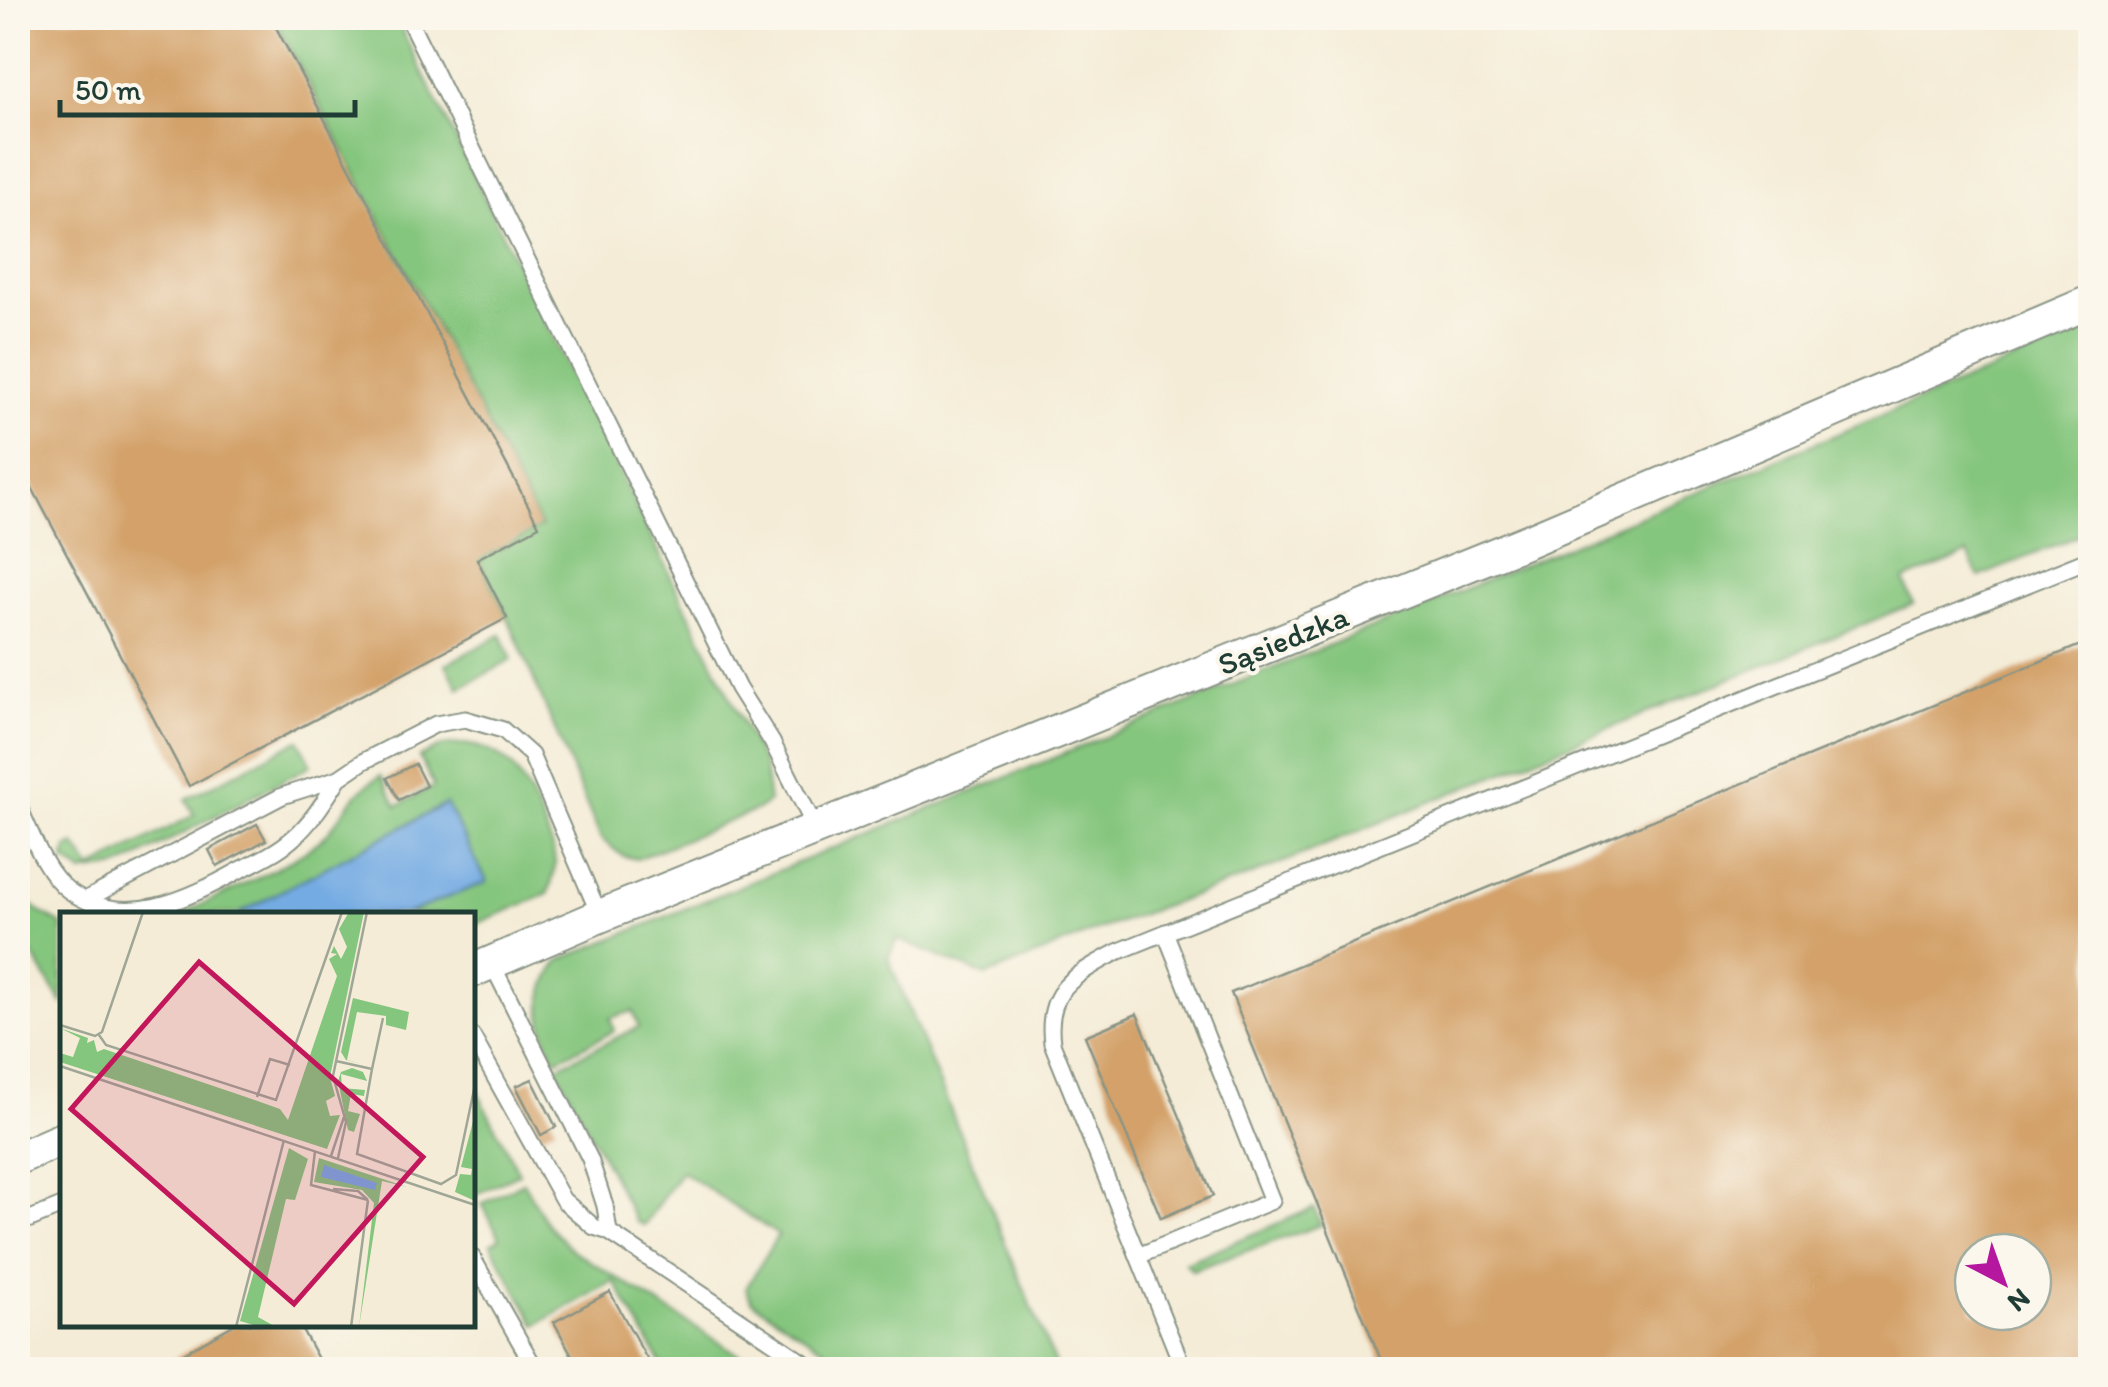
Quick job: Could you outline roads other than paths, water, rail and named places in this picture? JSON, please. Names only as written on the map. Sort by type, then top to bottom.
[{"type":"street","name":"Sąsiedzka","points":[[482,966],[1530,540],[2090,302]]},
{"type":"street","points":[[18,1158],[60,1140]]},
{"type":"lane","points":[[408,18],[738,688],[772,742],[816,830]]},
{"type":"lane","points":[[1184,1370],[1062,1070],[1049,1023],[1052,1007],[1064,986],[1117,952],[1165,932],[2090,559]]},
{"type":"lane","points":[[87,899],[282,796],[338,778],[436,724],[465,719],[503,730],[523,746],[537,766],[600,916]]},
{"type":"lane","points":[[18,806],[58,880],[71,892],[121,910],[138,910],[183,900],[281,848],[317,813],[338,778]]},
{"type":"lane","points":[[1138,1256],[1272,1201],[1165,932]]},
{"type":"lane","points":[[482,966],[590,1159],[609,1232]]},
{"type":"lane","points":[[475,1041],[563,1200],[594,1226],[609,1232],[815,1370]]},
{"type":"lane","points":[[18,1224],[60,1207]]},
{"type":"lane","points":[[475,1262],[536,1370]]},
{"type":"water","points":[[446,804],[487,882],[411,912],[242,912]]}]
